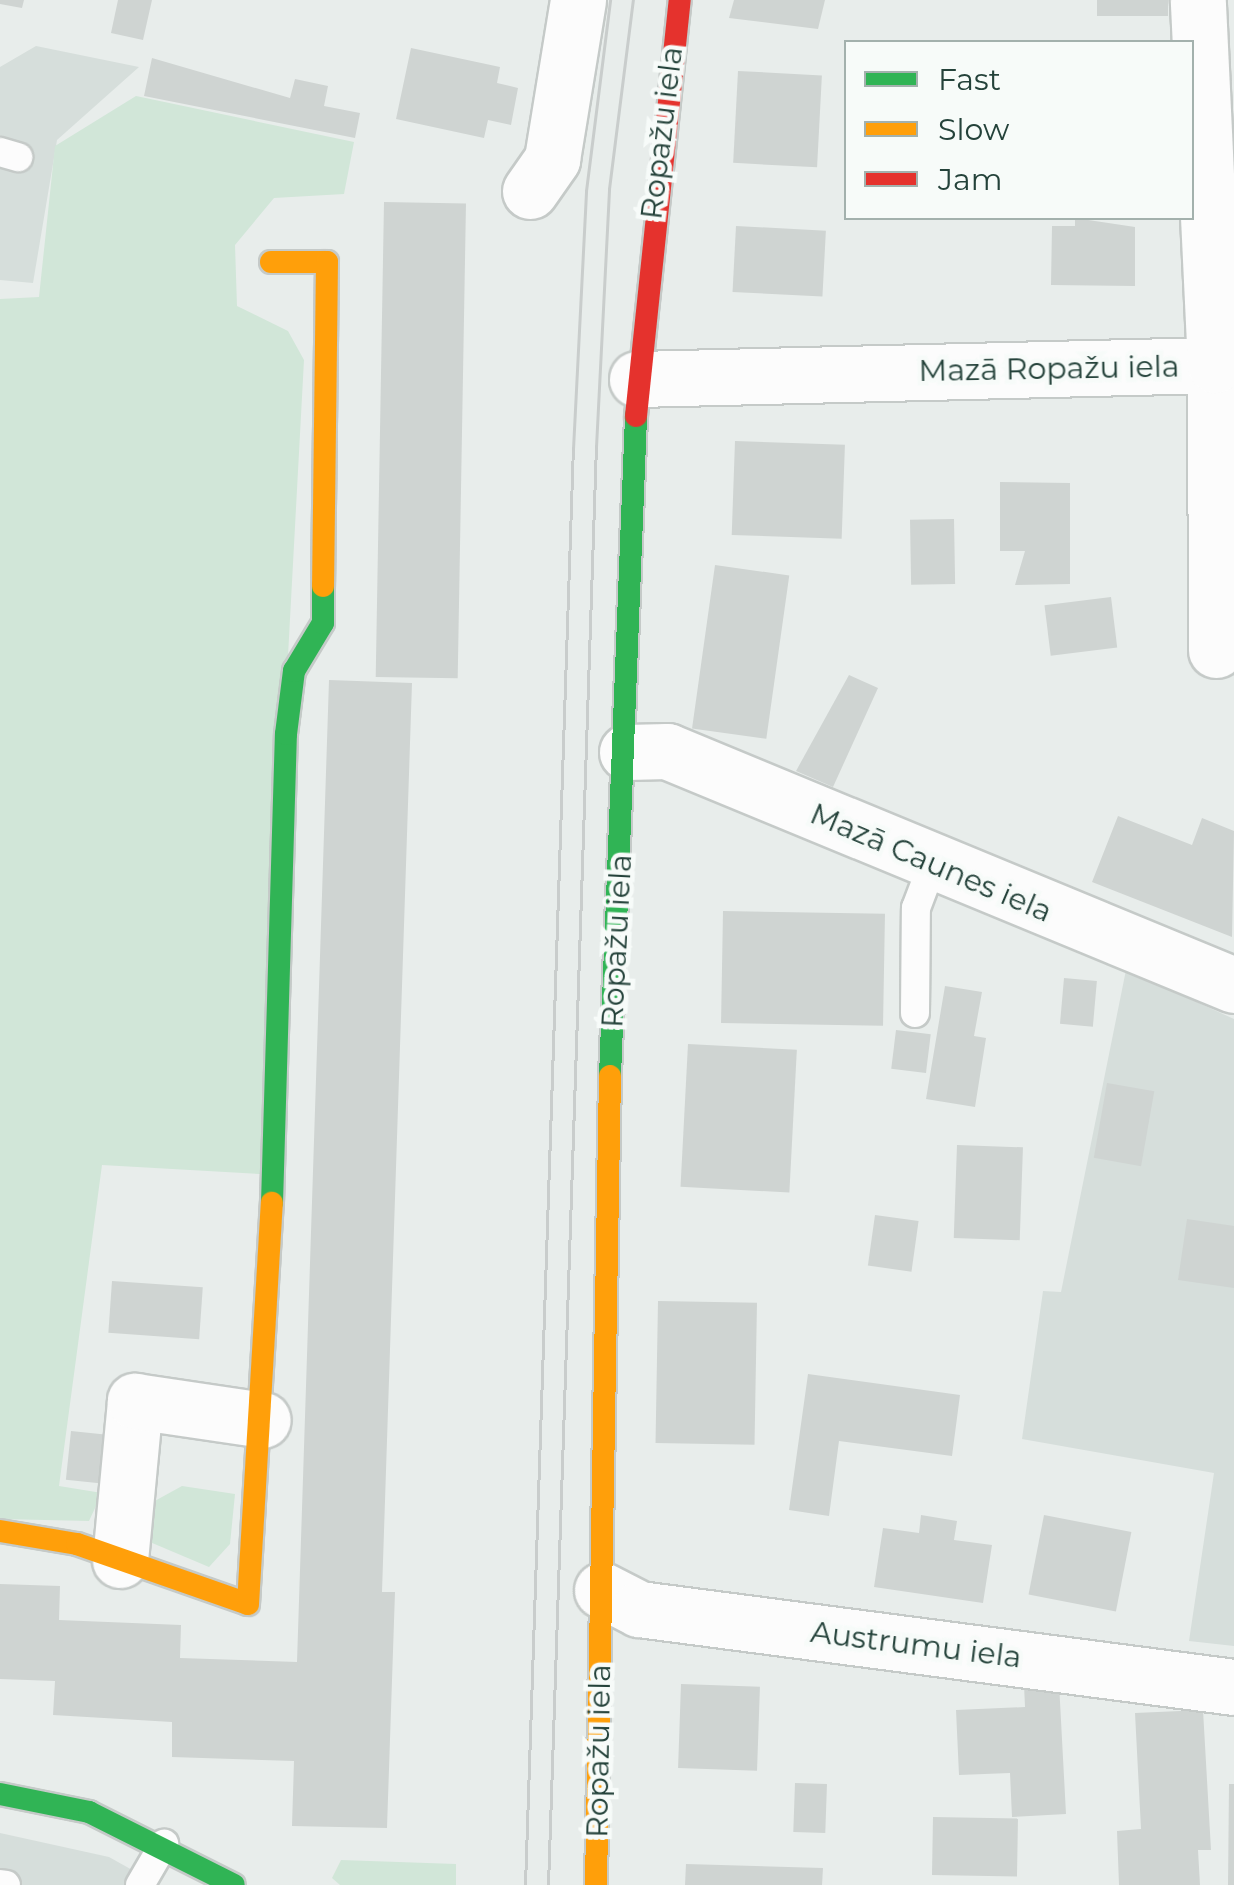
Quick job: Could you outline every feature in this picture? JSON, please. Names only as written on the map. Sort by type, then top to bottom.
[{"type":"street","points":[[530,191],[552,159],[578,0]]},
{"type":"street","name":"Ropažu iela","points":[[596,1885],[609,1092],[627,752],[637,380],[680,0]]},
{"type":"street","name":"Mazā Ropažu iela","points":[[637,380],[1215,366],[1198,0]]},
{"type":"street","points":[[0,1530],[120,1560],[248,1604],[263,1420],[286,734],[294,672],[323,624],[327,262],[270,262]]},
{"type":"street","points":[[1215,366],[1216,650]]},
{"type":"street","name":"Mazā Caunes iela","points":[[627,752],[667,751],[1234,986]]},
{"type":"street","points":[[120,1560],[135,1401],[263,1420]]},
{"type":"street","name":"Austrumu iela","points":[[602,1590],[639,1609],[1234,1687]]},
{"type":"street","points":[[0,1794],[89,1812],[164,1844],[234,1885]]},
{"type":"lane","points":[[914,1013],[916,908],[933,864]]},
{"type":"lane","points":[[140,1885],[164,1844]]},
{"type":"shaded area","points":[[36,46],[139,67],[57,140],[33,283],[0,280],[0,67]]},
{"type":"shaded area","points":[[1126,970],[1234,1019],[1234,1646],[1189,1641],[1214,1473],[1022,1439],[1043,1291],[1061,1292]]},
{"type":"shaded area","points":[[0,1833],[109,1857],[159,1885],[0,1885]]},
{"type":"green space","points":[[136,96],[354,142],[344,194],[274,198],[235,245],[237,306],[288,331],[304,360],[260,1174],[102,1165],[59,1486],[102,1493],[89,1521],[0,1519],[0,299],[39,297],[55,146]]},
{"type":"green space","points":[[182,1486],[235,1494],[230,1544],[209,1567],[138,1537],[142,1508]]},
{"type":"green space","points":[[341,1860],[456,1864],[456,1885],[340,1885],[332,1878]]},
{"type":"building","points":[[0,0],[24,0],[22,8],[0,4]]},
{"type":"building","points":[[118,0],[152,0],[143,40],[111,33]]},
{"type":"building","points":[[734,0],[825,0],[818,29],[729,18]]},
{"type":"building","points":[[1097,0],[1168,0],[1168,16],[1097,16]]},
{"type":"building","points":[[411,48],[500,67],[497,83],[518,88],[511,125],[488,120],[484,138],[396,119]]},
{"type":"building","points":[[152,58],[290,98],[295,79],[328,86],[324,106],[360,113],[355,138],[144,96]]},
{"type":"building","points":[[738,71],[822,75],[817,167],[733,163]]},
{"type":"building","points":[[384,202],[466,203],[458,678],[376,677]]},
{"type":"building","points":[[1075,220],[1088,220],[1135,227],[1135,286],[1051,285],[1052,226],[1075,226]]},
{"type":"building","points":[[736,226],[826,231],[822,297],[733,292]]},
{"type":"building","points":[[735,441],[845,445],[842,539],[732,535]]},
{"type":"building","points":[[1000,482],[1070,483],[1070,584],[1015,585],[1025,551],[1000,551]]},
{"type":"building","points":[[954,519],[955,584],[911,585],[910,520]]},
{"type":"building","points":[[715,565],[789,575],[766,739],[692,728]]},
{"type":"building","points":[[1111,597],[1117,648],[1051,656],[1044,605]]},
{"type":"building","points":[[849,675],[878,688],[833,787],[796,771]]},
{"type":"building","points":[[329,680],[412,683],[382,1592],[395,1592],[387,1828],[292,1826],[294,1761],[172,1757],[172,1722],[53,1715],[55,1681],[0,1679],[0,1584],[60,1586],[59,1620],[181,1625],[180,1658],[297,1662]]},
{"type":"building","points":[[1118,816],[1192,845],[1202,818],[1234,831],[1232,937],[1092,882]]},
{"type":"building","points":[[723,911],[885,914],[883,1026],[721,1023]]},
{"type":"building","points":[[1064,978],[1097,981],[1093,1027],[1060,1024]]},
{"type":"building","points":[[945,986],[982,992],[974,1036],[986,1038],[975,1107],[926,1099]]},
{"type":"building","points":[[896,1030],[931,1034],[926,1073],[891,1069]]},
{"type":"building","points":[[688,1044],[797,1050],[789,1193],[681,1187]]},
{"type":"building","points":[[1107,1083],[1154,1091],[1141,1166],[1094,1158]]},
{"type":"building","points":[[957,1145],[1023,1147],[1020,1240],[954,1238]]},
{"type":"building","points":[[875,1215],[919,1221],[911,1272],[868,1266]]},
{"type":"building","points":[[1187,1219],[1234,1226],[1234,1288],[1178,1280]]},
{"type":"building","points":[[112,1281],[203,1287],[199,1339],[108,1333]]},
{"type":"building","points":[[658,1301],[757,1303],[755,1445],[656,1443]]},
{"type":"building","points":[[808,1374],[960,1395],[952,1456],[839,1441],[829,1516],[789,1510]]},
{"type":"building","points":[[71,1431],[117,1436],[112,1485],[66,1480]]},
{"type":"building","points":[[921,1515],[957,1521],[954,1540],[992,1545],[983,1603],[874,1587],[883,1528],[919,1533]]},
{"type":"building","points":[[1044,1515],[1131,1532],[1116,1611],[1029,1595]]},
{"type":"building","points":[[1059,1683],[1066,1814],[1012,1817],[1010,1773],[959,1775],[956,1710],[1025,1707],[1024,1685]]},
{"type":"building","points":[[681,1684],[760,1687],[757,1771],[678,1768]]},
{"type":"building","points":[[1203,1710],[1211,1850],[1198,1850],[1200,1885],[1119,1885],[1117,1831],[1141,1829],[1135,1713]]},
{"type":"building","points":[[795,1783],[827,1784],[825,1833],[793,1832]]},
{"type":"building","points":[[1229,1784],[1234,1784],[1234,1885],[1228,1885]]},
{"type":"building","points":[[933,1817],[1018,1818],[1017,1876],[932,1875]]},
{"type":"building","points":[[686,1864],[823,1868],[822,1885],[685,1885]]},
{"type":"tram line","points":[[525,1885],[573,449],[586,191],[610,0]]},
{"type":"tram line","points":[[548,1885],[596,447],[609,189],[633,0]]},
{"type":"traffic: fast","points":[[610,1076],[636,416]]},
{"type":"traffic: fast","points":[[272,1203],[286,734],[294,671],[323,623],[323,586]]},
{"type":"traffic: fast","points":[[0,1794],[89,1812],[234,1885]]},
{"type":"traffic: slow","points":[[271,262],[327,262],[323,586]]},
{"type":"traffic: slow","points":[[596,1885],[610,1076]]},
{"type":"traffic: slow","points":[[0,1531],[77,1544],[248,1604],[272,1203]]},
{"type":"traffic: jam","points":[[636,416],[680,0]]}]
